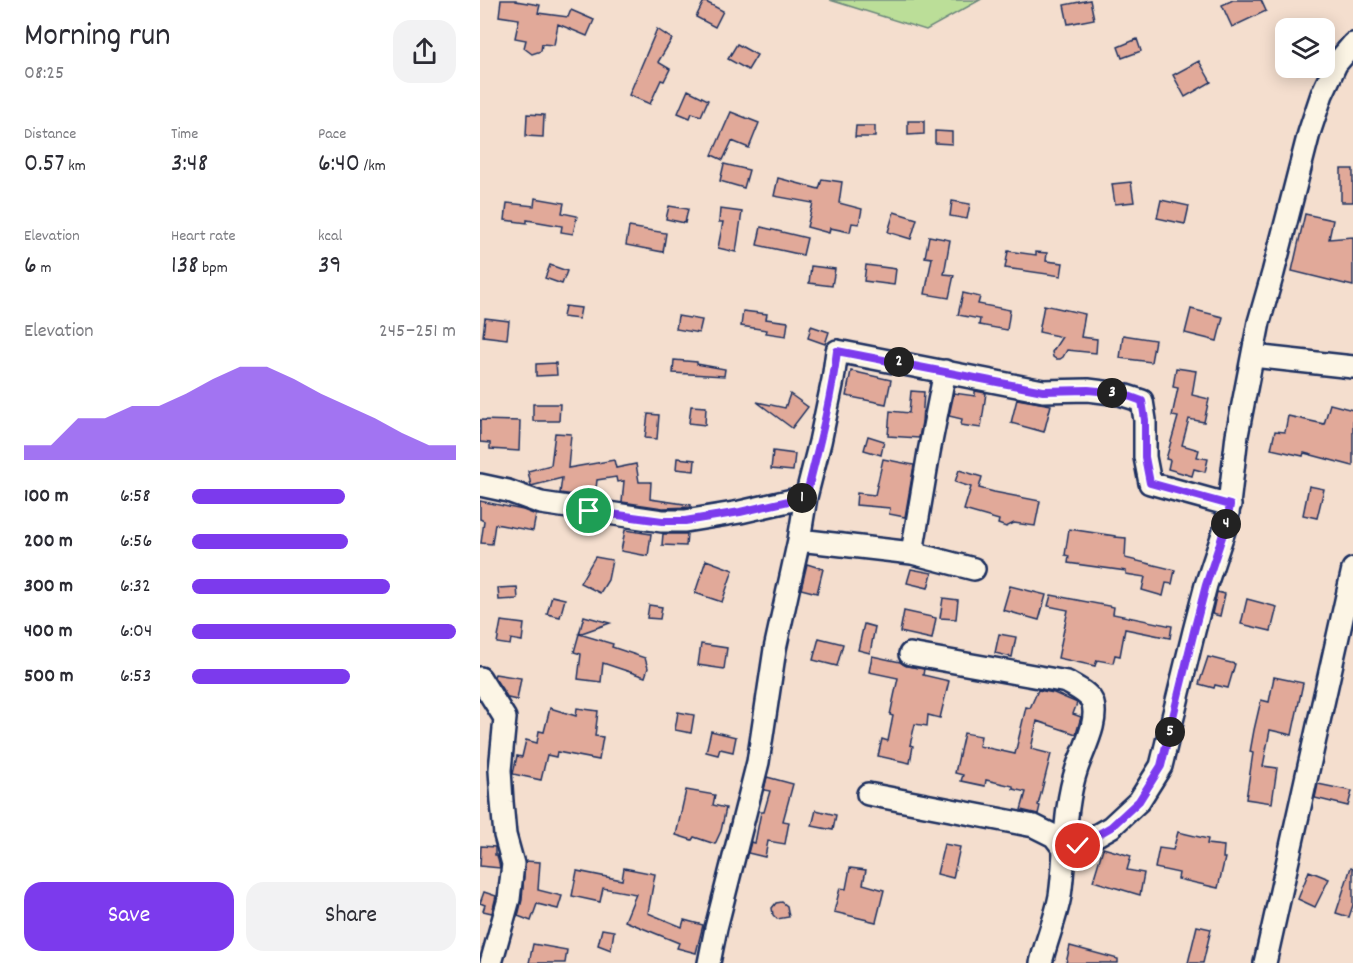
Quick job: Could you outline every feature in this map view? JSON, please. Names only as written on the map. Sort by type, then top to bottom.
[{"type":"street","points":[[1064,849],[1078,846],[1111,827],[1139,801],[1161,766],[1206,585],[1227,522],[1237,435],[1259,322],[1322,94],[1336,64],[1353,44]]},
{"type":"street","points":[[709,963],[758,762],[775,649],[800,540],[806,497],[820,442],[837,351],[1043,391],[1088,390],[1120,393],[1142,401],[1145,420],[1145,457],[1150,483],[1230,505]]},
{"type":"street","points":[[1253,356],[1353,367]]},
{"type":"street","points":[[912,552],[945,371]]},
{"type":"street","points":[[480,485],[508,491],[541,503],[662,521],[685,521],[740,512],[806,497]]},
{"type":"street","points":[[800,540],[912,552],[974,568]]},
{"type":"street","points":[[1265,963],[1353,569]]},
{"type":"street","points":[[910,654],[1066,682],[1084,692],[1092,702],[1094,716],[1091,734],[1072,783],[1060,898],[1041,963]]},
{"type":"street","points":[[480,678],[505,717],[500,770],[505,835],[513,864],[508,899],[491,963]]},
{"type":"street","points":[[868,794],[1034,826],[1054,836],[1064,849]]},
{"type":"green space","points":[[830,0],[980,0],[926,30]]},
{"type":"building","points":[[501,0],[516,0],[540,5],[538,13],[568,17],[571,10],[594,20],[587,36],[558,24],[554,45],[542,44],[541,51],[532,54],[524,48],[526,40],[515,38],[519,19],[499,16]]},
{"type":"building","points":[[1090,0],[1094,19],[1068,24],[1064,5]]},
{"type":"building","points":[[1233,0],[1261,0],[1266,11],[1232,27],[1222,5]]},
{"type":"building","points":[[704,1],[723,11],[715,27],[696,17]]},
{"type":"building","points":[[657,29],[672,39],[658,62],[670,69],[664,81],[661,80],[650,104],[629,95]]},
{"type":"building","points":[[1137,39],[1141,51],[1122,58],[1118,47]]},
{"type":"building","points":[[737,44],[757,55],[748,70],[728,59]]},
{"type":"building","points":[[1199,61],[1211,82],[1185,97],[1173,75]]},
{"type":"building","points":[[688,90],[708,100],[701,116],[692,113],[690,118],[678,113]]},
{"type":"building","points":[[731,112],[759,123],[749,148],[732,141],[723,160],[712,155]]},
{"type":"building","points":[[527,114],[544,115],[543,137],[526,136]]},
{"type":"building","points":[[908,121],[924,121],[924,134],[908,135]]},
{"type":"building","points":[[856,126],[875,126],[875,137],[855,137]]},
{"type":"building","points":[[935,131],[952,132],[952,144],[935,143]]},
{"type":"building","points":[[724,164],[749,170],[744,188],[720,181]]},
{"type":"building","points":[[1341,169],[1353,169],[1353,202],[1341,202]]},
{"type":"building","points":[[778,178],[819,189],[822,179],[842,182],[839,203],[862,209],[859,224],[852,223],[850,232],[830,228],[829,233],[807,227],[813,203],[774,196]]},
{"type":"building","points":[[1131,182],[1134,202],[1115,204],[1112,184]]},
{"type":"building","points":[[535,198],[564,203],[562,213],[577,216],[573,234],[561,232],[562,226],[527,220],[527,223],[505,220],[507,203],[534,206]]},
{"type":"building","points":[[1161,200],[1189,206],[1185,224],[1157,218]]},
{"type":"building","points":[[952,201],[970,204],[967,219],[950,216]]},
{"type":"building","points":[[669,206],[688,209],[685,223],[666,219]]},
{"type":"building","points":[[720,209],[742,212],[736,252],[718,248],[723,222],[719,222]]},
{"type":"building","points":[[894,212],[917,219],[911,239],[888,232]]},
{"type":"building","points":[[1305,214],[1333,220],[1329,239],[1353,237],[1353,286],[1292,271]]},
{"type":"building","points":[[629,227],[666,233],[663,252],[626,245]]},
{"type":"building","points":[[761,227],[807,238],[803,255],[757,245]]},
{"type":"building","points":[[929,236],[950,240],[944,274],[954,275],[949,298],[925,294],[932,258],[925,257]]},
{"type":"building","points":[[1008,251],[1036,255],[1036,252],[1047,253],[1046,261],[1063,263],[1061,276],[1005,268]]},
{"type":"building","points":[[550,265],[567,271],[562,284],[545,278]]},
{"type":"building","points":[[866,265],[896,269],[894,285],[864,281]]},
{"type":"building","points":[[811,266],[835,269],[832,286],[809,283]]},
{"type":"building","points":[[963,293],[980,297],[978,304],[1010,310],[1007,330],[979,325],[980,319],[958,315]]},
{"type":"building","points":[[1044,305],[1085,314],[1081,337],[1097,339],[1096,353],[1067,350],[1060,359],[1053,357],[1052,352],[1062,337],[1039,332]]},
{"type":"building","points":[[565,306],[581,308],[579,319],[563,317]]},
{"type":"building","points":[[1191,309],[1223,317],[1217,341],[1185,333]]},
{"type":"building","points":[[743,311],[767,314],[766,319],[788,322],[786,336],[741,326]]},
{"type":"building","points":[[678,316],[702,320],[699,333],[676,329]]},
{"type":"building","points":[[485,318],[509,321],[507,339],[483,336]]},
{"type":"building","points":[[811,326],[829,332],[825,344],[808,338]]},
{"type":"building","points":[[1123,335],[1155,340],[1151,362],[1120,358]]},
{"type":"building","points":[[674,360],[697,362],[697,364],[725,369],[724,376],[673,373]]},
{"type":"building","points":[[556,363],[557,375],[536,376],[536,364]]},
{"type":"building","points":[[1176,368],[1196,371],[1192,395],[1209,399],[1204,422],[1189,419],[1182,445],[1199,450],[1197,457],[1208,459],[1205,472],[1194,469],[1192,476],[1168,469],[1170,460],[1166,459],[1178,417],[1172,416],[1178,388],[1173,387]]},
{"type":"building","points":[[851,371],[891,380],[886,404],[846,396]]},
{"type":"building","points":[[911,391],[924,392],[919,438],[888,436],[890,411],[909,413]]},
{"type":"building","points":[[975,391],[986,393],[981,428],[961,425],[962,419],[949,416],[954,393],[975,396]]},
{"type":"building","points":[[790,394],[808,407],[792,428],[757,402],[785,408]]},
{"type":"building","points":[[1017,399],[1051,405],[1044,432],[1011,423]]},
{"type":"building","points":[[533,404],[560,404],[559,421],[533,421]]},
{"type":"building","points":[[1330,404],[1353,410],[1353,466],[1304,453],[1303,456],[1271,449],[1275,431],[1285,432],[1288,416],[1324,424]]},
{"type":"building","points":[[691,406],[706,407],[705,425],[689,423]]},
{"type":"building","points":[[648,414],[659,415],[657,439],[645,438]]},
{"type":"building","points":[[480,420],[520,421],[519,451],[490,449],[490,443],[480,442]]},
{"type":"building","points":[[555,433],[571,434],[568,468],[614,460],[616,468],[636,464],[639,482],[651,482],[650,499],[691,505],[691,507],[663,508],[622,502],[624,481],[617,482],[616,477],[597,480],[595,498],[560,493],[562,478],[531,486],[528,471],[551,465]]},
{"type":"building","points":[[868,436],[884,441],[881,455],[864,450]]},
{"type":"building","points":[[773,451],[795,454],[793,471],[771,469]]},
{"type":"building","points":[[677,458],[695,460],[694,471],[676,469]]},
{"type":"building","points":[[883,459],[914,465],[905,517],[889,514],[890,508],[856,505],[857,493],[875,495]]},
{"type":"building","points":[[959,470],[982,477],[979,488],[1040,501],[1035,526],[1014,523],[1006,527],[998,524],[999,520],[964,510],[971,487],[955,482]]},
{"type":"building","points":[[1309,486],[1324,489],[1317,518],[1303,515]]},
{"type":"building","points":[[480,501],[536,515],[533,531],[495,524],[492,544],[481,543],[484,521],[480,519]]},
{"type":"building","points":[[1069,529],[1126,538],[1125,558],[1175,570],[1172,584],[1166,583],[1163,596],[1142,590],[1145,577],[1126,574],[1126,571],[1068,563],[1069,556],[1065,555]]},
{"type":"building","points":[[625,530],[651,534],[648,556],[621,551]]},
{"type":"building","points":[[663,534],[687,534],[686,546],[662,545]]},
{"type":"building","points":[[595,557],[612,560],[608,580],[600,593],[580,583]]},
{"type":"building","points":[[706,560],[733,570],[722,602],[695,593]]},
{"type":"building","points":[[807,564],[823,569],[817,593],[801,589]]},
{"type":"building","points":[[911,569],[932,573],[928,588],[907,583]]},
{"type":"building","points":[[1010,586],[1046,595],[1039,620],[1003,610]]},
{"type":"building","points":[[517,587],[518,599],[499,600],[498,588]]},
{"type":"building","points":[[1217,592],[1225,594],[1220,616],[1212,614]]},
{"type":"building","points":[[1051,595],[1114,607],[1113,614],[1172,626],[1170,638],[1125,629],[1120,656],[1115,655],[1113,663],[1097,660],[1095,666],[1058,658],[1068,610],[1048,606]]},
{"type":"building","points":[[552,596],[565,599],[560,617],[547,614]]},
{"type":"building","points":[[943,598],[958,600],[956,619],[940,618]]},
{"type":"building","points":[[1247,599],[1277,607],[1271,631],[1241,624]]},
{"type":"building","points":[[649,605],[662,607],[660,619],[647,618]]},
{"type":"building","points":[[904,611],[936,618],[932,639],[900,632]]},
{"type":"building","points":[[584,616],[610,623],[579,634]]},
{"type":"building","points":[[501,621],[524,624],[522,641],[511,639],[510,645],[497,643]]},
{"type":"building","points":[[864,624],[875,627],[870,653],[858,650]]},
{"type":"building","points":[[579,634],[613,644],[612,647],[645,658],[648,668],[645,677],[603,663],[601,682],[578,679],[581,654],[574,652]]},
{"type":"building","points":[[999,634],[1016,637],[1012,657],[995,653]]},
{"type":"building","points":[[819,638],[843,644],[837,666],[813,660]]},
{"type":"building","points":[[701,644],[727,648],[724,669],[698,665]]},
{"type":"building","points":[[872,656],[924,669],[923,675],[949,681],[940,718],[928,715],[927,726],[915,724],[910,745],[913,746],[910,763],[878,756],[882,739],[888,741],[893,716],[890,715],[898,678],[869,672]]},
{"type":"building","points":[[1208,657],[1235,664],[1228,688],[1215,685],[1214,688],[1199,684]]},
{"type":"building","points":[[495,674],[521,678],[517,700],[508,698],[494,677]]},
{"type":"building","points":[[1274,677],[1303,683],[1292,735],[1270,730],[1263,766],[1277,768],[1272,803],[1246,799],[1254,730],[1261,700],[1269,702]]},
{"type":"building","points":[[1038,690],[1054,693],[1077,703],[1073,714],[1081,717],[1076,734],[1037,721],[1031,749],[1051,754],[1038,805],[1040,806],[1038,814],[1021,810],[1026,792],[1013,789],[1013,786],[986,780],[985,786],[961,781],[963,775],[955,773],[964,733],[981,736],[979,746],[1015,754],[1026,707],[1030,708]]},
{"type":"building","points":[[550,708],[576,716],[577,708],[598,711],[595,736],[603,737],[599,760],[557,752],[556,757],[547,755],[541,780],[513,774],[517,756],[522,757],[526,740],[537,743],[539,731],[544,732]]},
{"type":"building","points":[[678,712],[694,715],[691,733],[675,730]]},
{"type":"building","points":[[711,731],[736,737],[733,752],[720,749],[718,755],[706,752]]},
{"type":"building","points":[[767,777],[793,784],[783,821],[789,822],[785,844],[768,841],[765,857],[748,853],[751,842],[755,843],[761,812],[764,812],[770,791],[764,790]]},
{"type":"building","points":[[1318,784],[1352,791],[1348,806],[1315,798]]},
{"type":"building","points":[[686,790],[715,795],[713,805],[726,808],[721,831],[715,844],[694,837],[692,840],[676,835]]},
{"type":"building","points":[[816,810],[836,815],[833,830],[812,826]]},
{"type":"building","points":[[1178,832],[1208,839],[1207,844],[1224,846],[1223,858],[1225,858],[1218,888],[1178,879],[1179,873],[1155,868],[1159,848],[1173,850]]},
{"type":"building","points":[[944,844],[960,847],[953,878],[937,874]]},
{"type":"building","points":[[481,846],[495,847],[495,855],[497,855],[500,868],[480,866]]},
{"type":"building","points":[[1103,848],[1131,856],[1127,870],[1144,873],[1140,895],[1093,881]]},
{"type":"building","points":[[525,861],[540,862],[538,890],[562,896],[558,909],[537,904],[531,921],[518,916],[522,900]]},
{"type":"building","points":[[1351,867],[1353,868],[1353,905],[1349,917],[1336,913]]},
{"type":"building","points":[[624,868],[655,874],[648,913],[682,927],[684,920],[703,925],[696,953],[677,948],[679,943],[625,921],[636,894],[603,888],[600,902],[572,896],[577,871],[622,880]]},
{"type":"building","points":[[850,868],[866,870],[863,884],[884,890],[876,922],[834,912],[840,888],[846,889]]},
{"type":"building","points":[[1309,871],[1329,879],[1315,907],[1298,899]]},
{"type":"building","points":[[484,892],[496,896],[492,913],[483,911],[485,905],[480,903]]},
{"type":"building","points":[[782,902],[787,906],[789,917],[777,919],[773,915],[772,908],[776,903]]},
{"type":"building","points":[[1197,926],[1211,929],[1203,963],[1188,963]]},
{"type":"building","points":[[602,929],[614,931],[611,950],[598,945]]},
{"type":"building","points":[[533,944],[567,950],[565,963],[529,963]]},
{"type":"building","points":[[1070,946],[1118,959],[1118,963],[1066,963]]},
{"type":"route","points":[[589,511],[662,521],[685,521],[740,512],[806,497],[834,380],[837,351],[1043,391],[1088,390],[1120,393],[1142,401],[1145,420],[1145,457],[1150,483],[1230,505],[1227,522],[1206,585],[1161,766],[1139,801],[1111,827],[1078,846]]}]
